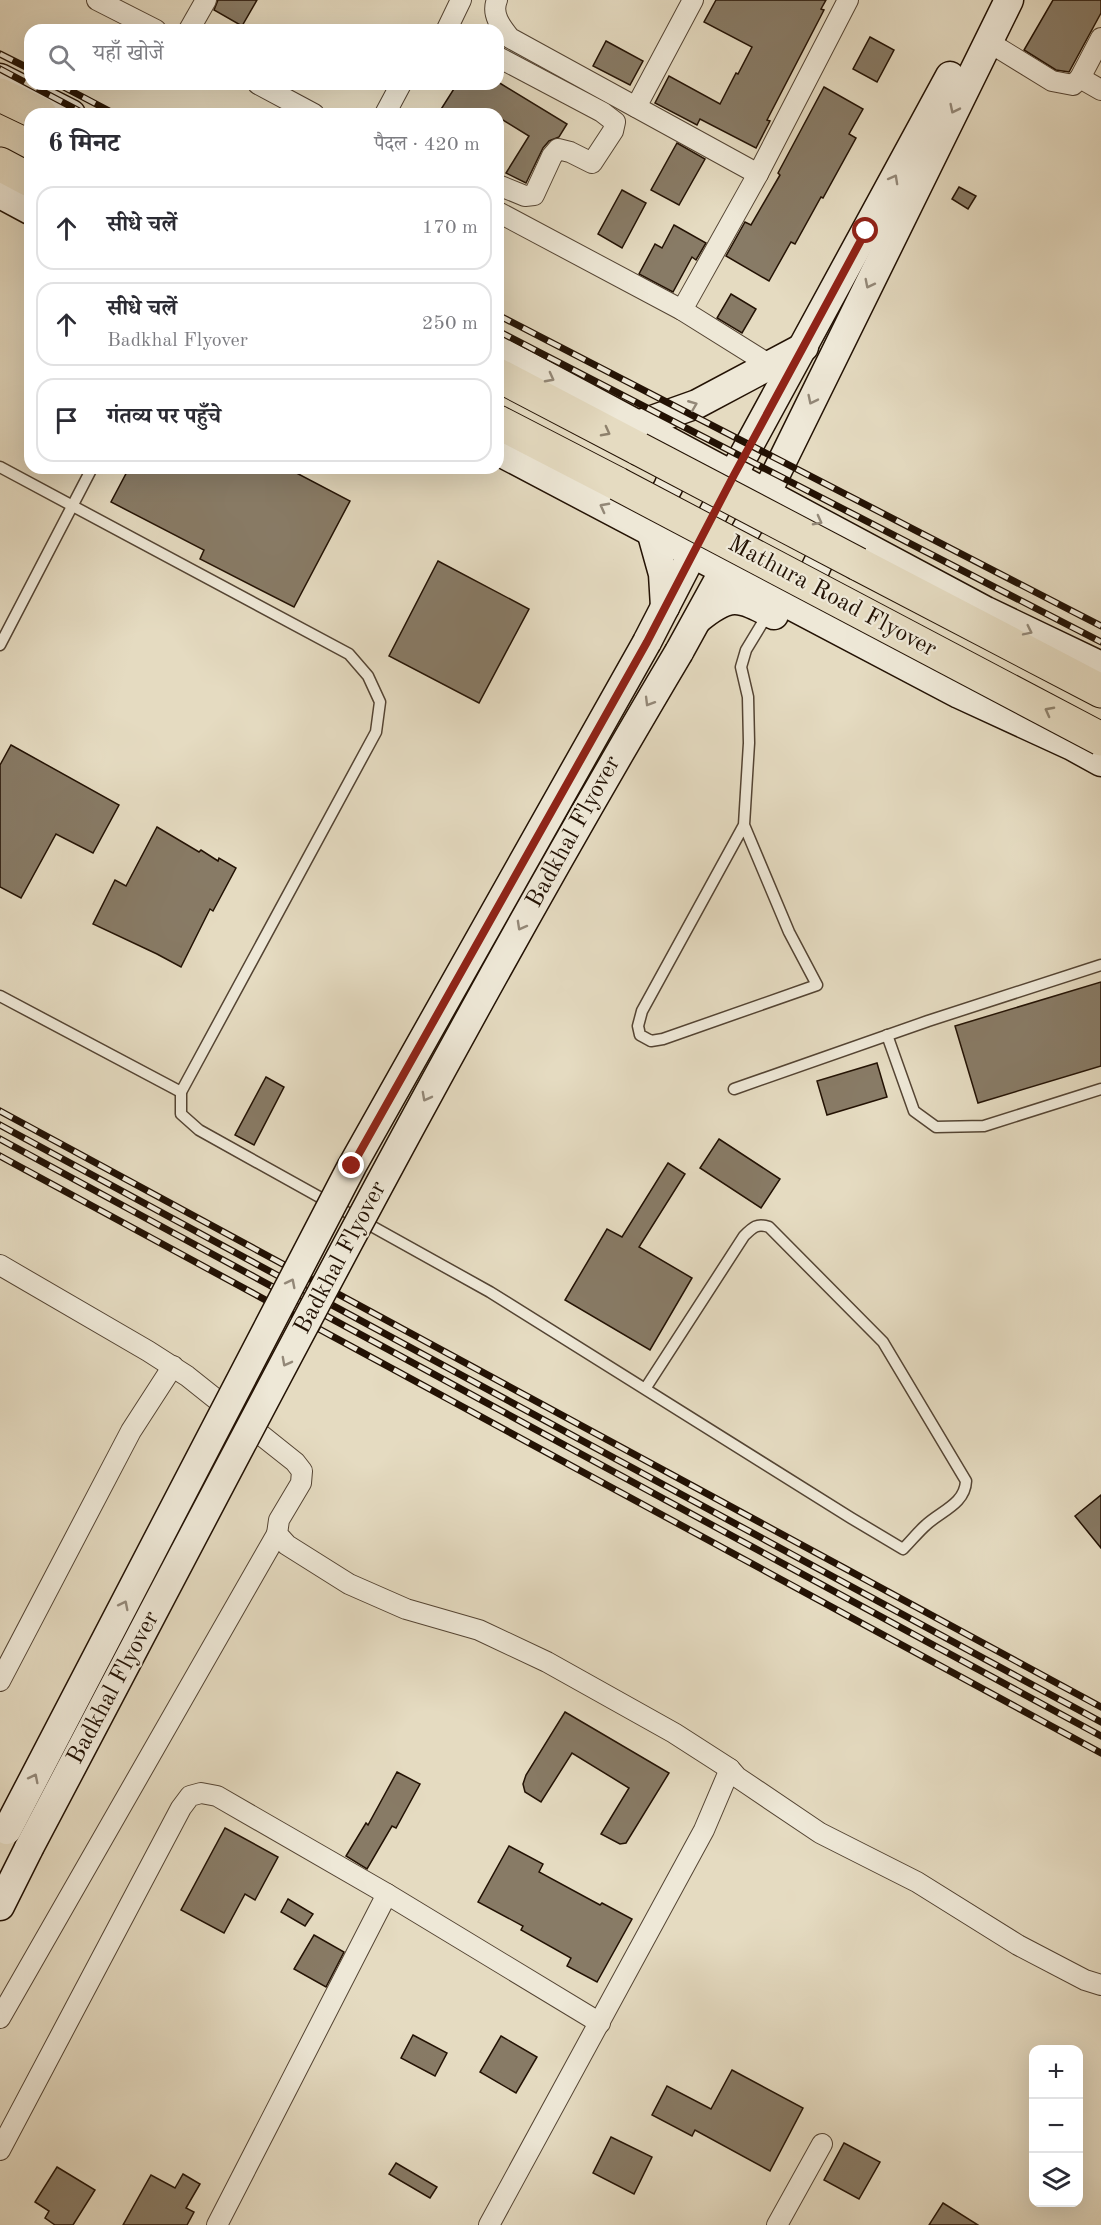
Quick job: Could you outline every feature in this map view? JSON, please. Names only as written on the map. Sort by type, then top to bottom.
[{"type":"highway","points":[[0,164],[24,177]]},
{"type":"highway","name":"Mathura Road Flyover","points":[[504,378],[1101,691]]},
{"type":"highway","name":"Mathura Road Flyover","points":[[504,425],[1101,739]]},
{"type":"main road","name":"Badkhal Flyover","points":[[4,1837],[352,1166],[647,642],[734,475],[992,0]]},
{"type":"main road","name":"Badkhal Flyover","points":[[0,1906],[428,1092],[616,758],[679,652],[766,494],[1009,0]]},
{"type":"main road","points":[[0,78],[59,108]]},
{"type":"main road","points":[[0,194],[24,207]]},
{"type":"main road","points":[[638,425],[697,404],[804,347]]},
{"type":"main road","points":[[504,353],[986,611],[1101,666]]},
{"type":"main road","points":[[665,607],[663,574],[642,526],[646,514],[666,494],[675,467],[674,444]]},
{"type":"main road","points":[[504,454],[959,694],[1072,746],[1101,762]]},
{"type":"main road","points":[[818,620],[808,598],[816,570],[823,556],[835,544],[852,539]]},
{"type":"main road","points":[[697,619],[715,604],[732,598],[753,604],[891,677],[959,694]]},
{"type":"street","points":[[98,0],[144,24]]},
{"type":"street","points":[[193,24],[207,0]]},
{"type":"street","points":[[446,24],[460,0]]},
{"type":"street","points":[[636,107],[693,0]]},
{"type":"street","points":[[682,310],[758,174],[848,0]]},
{"type":"street","points":[[491,2],[500,24]]},
{"type":"street","points":[[504,30],[510,38],[758,174]]},
{"type":"street","points":[[987,41],[1052,81],[1072,85],[1080,78],[1101,38]]},
{"type":"street","points":[[504,60],[602,112],[615,122],[613,131],[592,163],[558,149],[552,156],[534,195],[525,196],[504,187]]},
{"type":"street","points":[[1080,78],[1101,90]]},
{"type":"street","points":[[269,90],[303,108]]},
{"type":"street","points":[[388,108],[398,90]]},
{"type":"street","points":[[504,215],[682,310],[770,365]]},
{"type":"street","points":[[0,1265],[172,1366],[286,1455],[302,1471],[301,1483],[279,1520],[277,1534],[0,2018]]},
{"type":"street","points":[[0,1681],[131,1431],[172,1366]]},
{"type":"street","points":[[277,1534],[287,1545],[349,1584],[406,1609],[479,1630],[547,1662],[674,1733],[730,1769],[737,1777],[820,1833],[917,1882],[1018,1945],[1085,1980],[1101,1985]]},
{"type":"street","points":[[489,2225],[704,1830],[730,1769]]},
{"type":"street","points":[[0,2150],[170,1828],[190,1796],[201,1793],[217,1796],[387,1894],[600,2023]]},
{"type":"street","points":[[218,2225],[387,1894]]},
{"type":"street","points":[[777,2225],[822,2144]]},
{"type":"lane","points":[[0,467],[349,654],[368,676],[380,702],[376,732],[181,1092],[181,1114],[199,1130],[490,1292],[645,1389],[903,1549],[927,1523],[962,1497],[966,1488],[966,1481],[883,1342],[769,1227],[761,1225],[752,1227],[744,1236],[645,1389]]},
{"type":"lane","points":[[0,645],[89,474]]},
{"type":"lane","points":[[744,825],[789,932],[817,985],[663,1039],[651,1041],[640,1035],[638,1026],[642,1011],[744,825],[749,743],[748,697],[741,667],[746,650],[769,612]]},
{"type":"lane","points":[[734,1089],[887,1035],[1101,965]]},
{"type":"lane","points":[[0,996],[181,1092]]},
{"type":"lane","points":[[887,1035],[914,1111],[936,1127],[984,1126],[1101,1089]]},
{"type":"building","points":[[218,0],[257,0],[243,24],[238,24],[214,10]]},
{"type":"building","points":[[716,0],[826,0],[821,9],[824,10],[767,120],[770,121],[756,148],[700,119],[697,125],[655,103],[669,76],[720,104],[736,73],[738,74],[752,47],[704,22]]},
{"type":"building","points":[[1053,0],[1101,0],[1101,13],[1069,72],[1056,70],[1024,50]]},
{"type":"building","points":[[870,37],[894,50],[877,82],[853,69]]},
{"type":"building","points":[[606,41],[643,61],[630,85],[593,66]]},
{"type":"building","points":[[504,86],[567,124],[559,137],[549,141],[543,148],[526,183],[506,173],[529,136],[504,121],[504,108],[442,108],[453,90],[504,90]]},
{"type":"building","points":[[824,87],[863,109],[849,134],[856,138],[823,198],[821,197],[795,244],[791,242],[769,281],[726,256],[745,222],[751,225],[780,175],[778,173]]},
{"type":"building","points":[[677,143],[705,159],[679,205],[651,190]]},
{"type":"building","points":[[959,187],[976,196],[968,209],[952,199]]},
{"type":"building","points":[[622,190],[646,203],[622,248],[598,234]]},
{"type":"building","points":[[674,225],[706,243],[696,260],[692,257],[673,292],[639,274],[655,244],[662,248]]},
{"type":"building","points":[[731,294],[756,309],[742,333],[717,318]]},
{"type":"building","points":[[126,474],[298,474],[350,501],[294,607],[200,559],[204,550],[111,502]]},
{"type":"building","points":[[438,561],[529,609],[479,703],[389,656]]},
{"type":"building","points":[[11,745],[119,805],[93,853],[56,834],[21,898],[0,887],[0,765]]},
{"type":"building","points":[[157,827],[199,852],[201,850],[218,861],[219,858],[236,868],[213,911],[210,909],[181,967],[93,924],[115,880],[126,886]]},
{"type":"building","points":[[1101,982],[1101,1066],[978,1103],[955,1026]]},
{"type":"building","points":[[877,1063],[887,1097],[827,1115],[817,1081]]},
{"type":"building","points":[[266,1077],[284,1087],[254,1145],[235,1135]]},
{"type":"building","points":[[719,1139],[780,1179],[761,1208],[700,1168]]},
{"type":"building","points":[[668,1163],[685,1174],[639,1247],[692,1278],[650,1350],[565,1300],[607,1229],[622,1237]]},
{"type":"building","points":[[1101,1495],[1101,1548],[1075,1516]]},
{"type":"building","points":[[565,1712],[669,1773],[626,1843],[620,1844],[601,1834],[629,1788],[572,1753],[541,1802],[525,1792],[523,1784],[526,1775]]},
{"type":"building","points":[[397,1772],[420,1784],[396,1828],[392,1826],[367,1869],[346,1856],[366,1823],[368,1825]]},
{"type":"building","points":[[225,1828],[278,1857],[255,1900],[245,1894],[224,1933],[181,1910]]},
{"type":"building","points":[[509,1846],[543,1864],[539,1872],[600,1905],[602,1903],[632,1919],[597,1982],[567,1966],[571,1958],[521,1930],[523,1926],[478,1902]]},
{"type":"building","points":[[288,1899],[313,1914],[305,1926],[281,1912]]},
{"type":"building","points":[[314,1935],[344,1952],[326,1987],[294,1969]]},
{"type":"building","points":[[413,2035],[447,2053],[435,2076],[401,2058]]},
{"type":"building","points":[[501,2036],[537,2057],[516,2093],[480,2072]]},
{"type":"building","points":[[732,2070],[803,2108],[770,2171],[695,2130],[692,2136],[652,2115],[667,2086],[711,2109]]},
{"type":"building","points":[[611,2137],[652,2157],[634,2194],[593,2173]]},
{"type":"building","points":[[844,2143],[880,2162],[859,2199],[824,2180]]},
{"type":"building","points":[[396,2163],[437,2187],[430,2198],[389,2174]]},
{"type":"building","points":[[57,2167],[95,2190],[73,2225],[55,2225],[45,2218],[49,2211],[35,2202]]},
{"type":"building","points":[[183,2174],[200,2184],[186,2208],[194,2212],[187,2225],[123,2225],[151,2175],[175,2188]]},
{"type":"building","points":[[943,2203],[978,2225],[929,2225]]},
{"type":"railway","points":[[0,54],[24,66]]},
{"type":"railway","points":[[0,69],[24,82]]},
{"type":"railway","points":[[40,90],[74,108]]},
{"type":"railway","points":[[69,90],[104,108]]},
{"type":"railway","points":[[504,318],[1101,626]]},
{"type":"railway","points":[[504,334],[1101,642]]},
{"type":"railway","points":[[0,1111],[1101,1707]]},
{"type":"railway","points":[[0,1125],[1101,1722]]},
{"type":"railway","points":[[0,1139],[1101,1736]]},
{"type":"railway","points":[[0,1156],[1101,1753]]},
{"type":"route","points":[[352,1166],[647,642],[866,231]]}]
